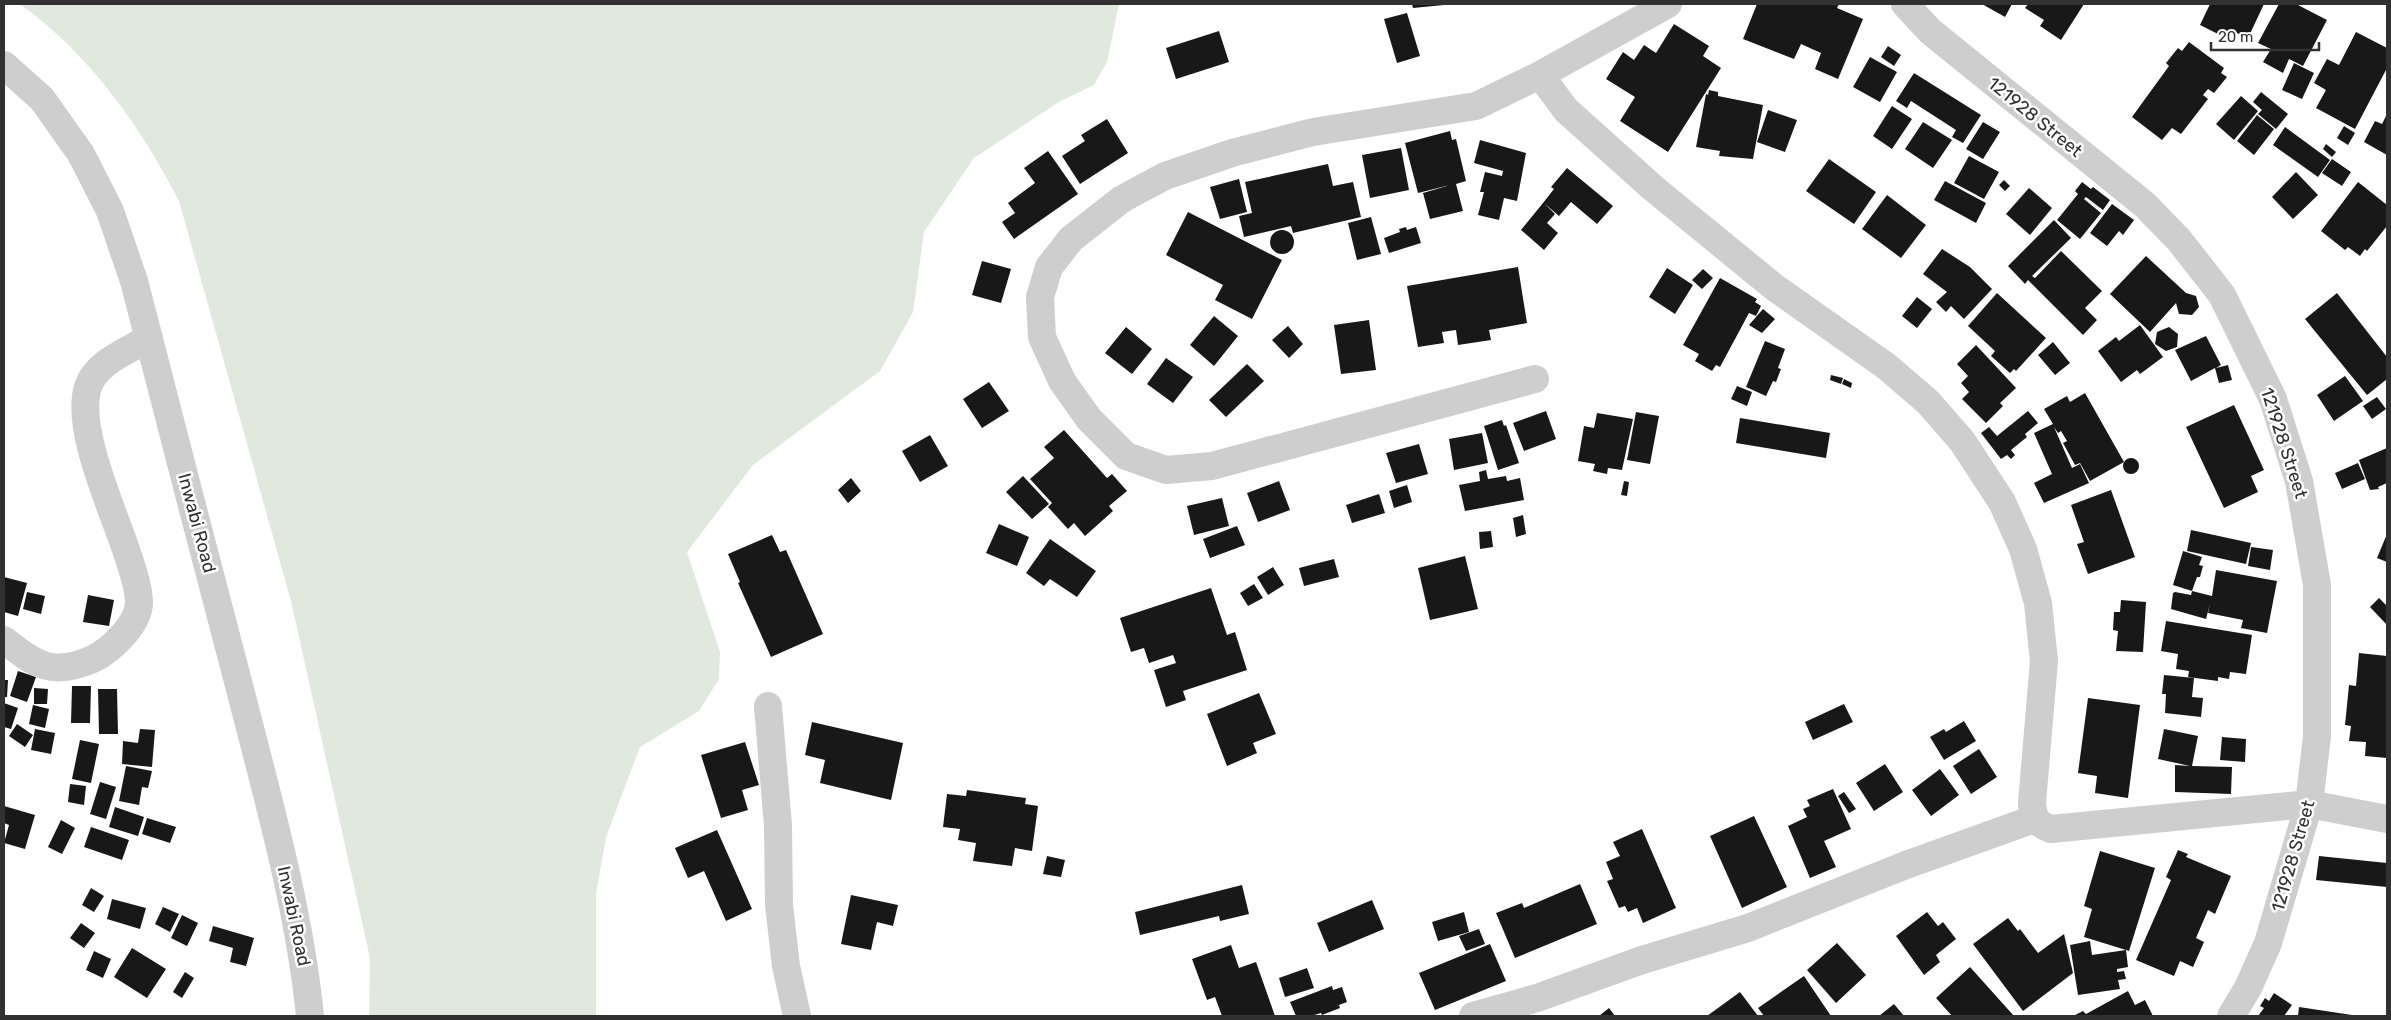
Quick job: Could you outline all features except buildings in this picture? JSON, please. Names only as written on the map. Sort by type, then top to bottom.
[{"type":"street","points":[[1535,379],[1212,466],[1166,470],[1126,456],[1089,419],[1067,389],[1042,337],[1040,296],[1049,267],[1072,239],[1122,199],[1165,176],[1232,152],[1313,132],[1476,106],[1540,75],[1668,4]]},
{"type":"street","name":"121928 Street","points":[[1905,4],[1930,31],[2145,205],[2179,240],[2222,295],[2276,408],[2299,481],[2317,585],[2319,671],[2317,736],[2309,804],[2268,943],[2248,988],[2231,1016]]},
{"type":"street","name":"Inwabi Road","points":[[4,65],[42,99],[81,154],[110,211],[134,281],[257,754],[290,891],[305,967],[310,1016]]},
{"type":"street","points":[[1540,75],[1566,110],[1653,188],[1774,286],[1886,366],[1928,402],[1962,441],[2002,502],[2024,549],[2038,603],[2044,661],[2032,804],[2034,818],[2040,825],[2051,829],[2309,804],[2387,819]]},
{"type":"street","points":[[4,640],[25,657],[49,668],[79,665],[107,652],[134,618],[139,603],[135,578],[122,532],[95,461],[87,430],[86,411],[88,387],[100,367],[149,338]]},
{"type":"street","points":[[768,706],[778,826],[779,905],[786,966],[797,1016]]},
{"type":"street","points":[[1473,1016],[1537,998],[1642,960],[1748,928],[1906,865],[2034,818]]},
{"type":"shaded area","points":[[20,4],[1119,4],[1107,62],[1094,85],[1059,102],[974,158],[924,232],[913,312],[880,371],[753,465],[687,552],[720,652],[719,679],[699,711],[640,747],[606,837],[596,894],[596,1016],[369,1016],[370,958],[291,601],[179,201],[148,145],[111,93],[69,46]]}]
